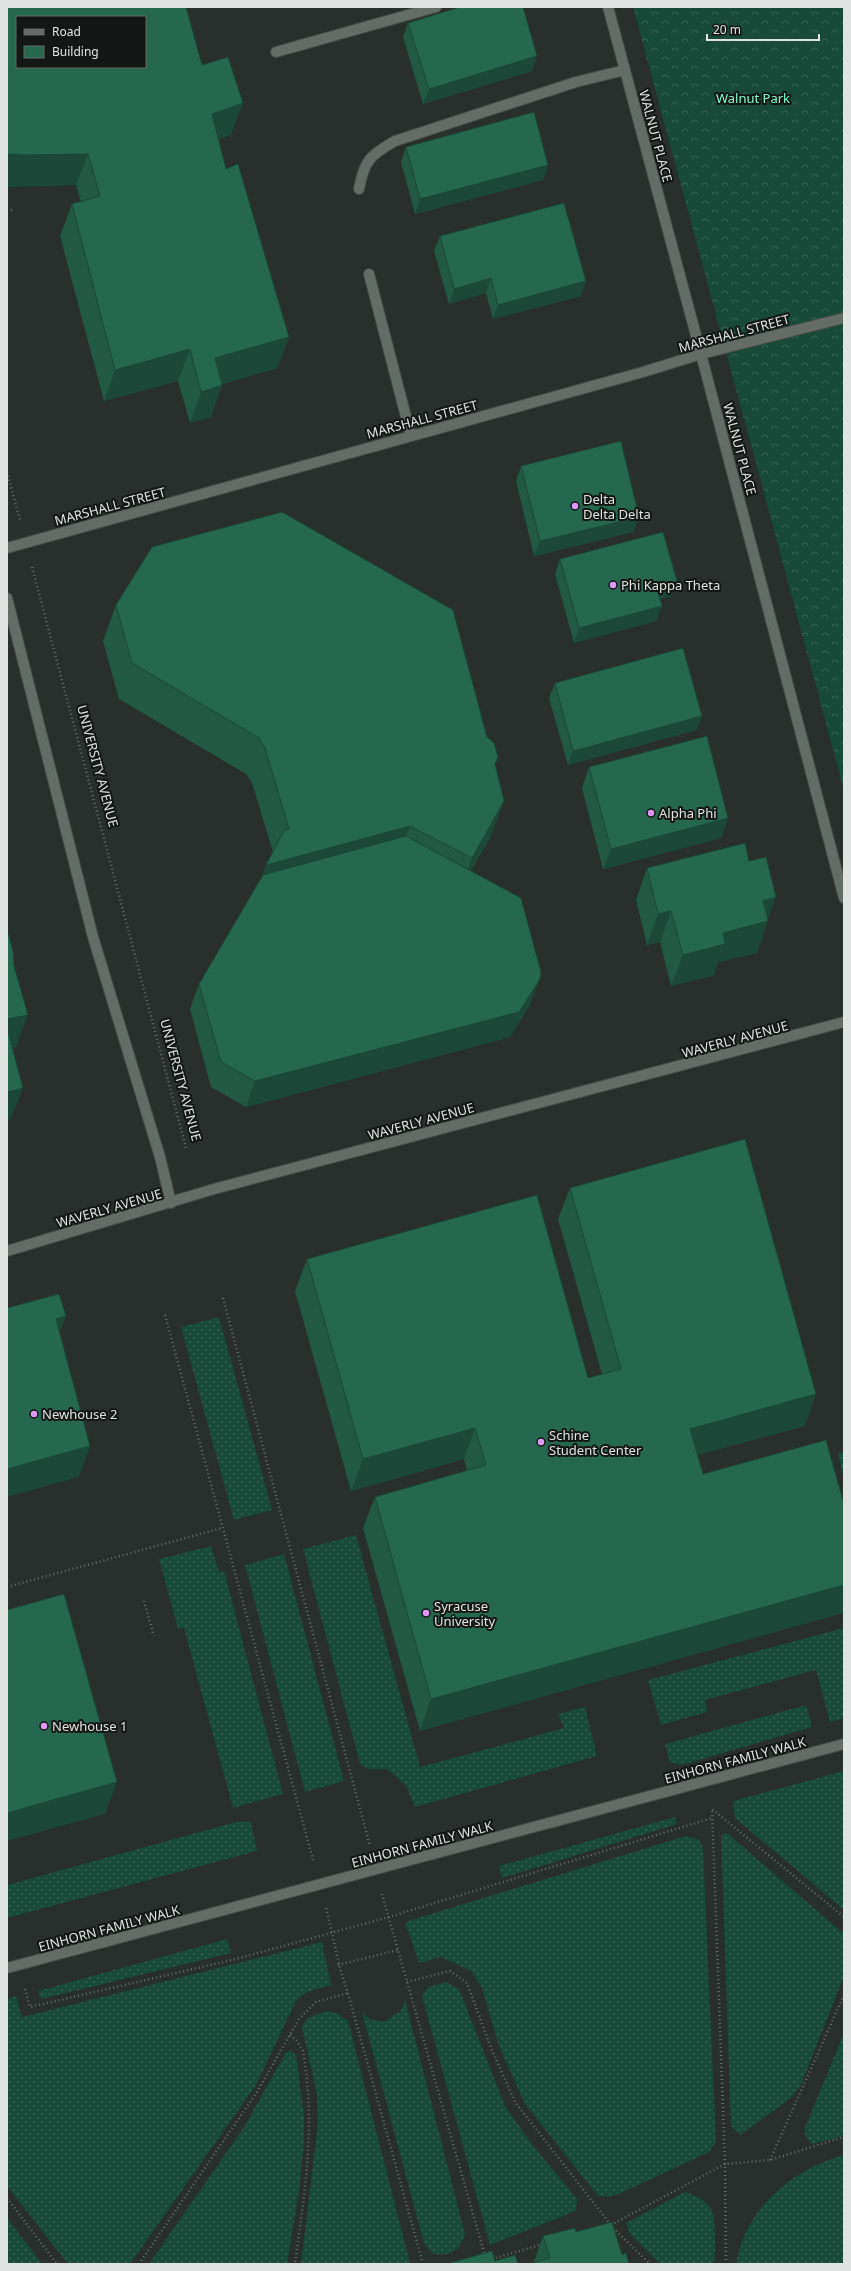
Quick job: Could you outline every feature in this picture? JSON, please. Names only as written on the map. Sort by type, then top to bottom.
[{"type":"street","points":[[276,52],[436,7]]},
{"type":"street","name":"WALNUT PLACE","points":[[608,7],[844,898]]},
{"type":"street","points":[[360,189],[363,168],[369,157],[395,141],[576,82],[625,70]]},
{"type":"street","points":[[369,274],[401,394],[410,436]]},
{"type":"street","name":"MARSHALL STREET","points":[[7,548],[701,354],[844,318]]},
{"type":"street","points":[[7,598],[93,937],[160,1157],[171,1203]]},
{"type":"street","name":"WAVERLY AVENUE","points":[[7,1251],[214,1189],[844,1022]]},
{"type":"street","name":"EINHORN FAMILY WALK","points":[[7,1968],[376,1871],[844,1744]]},
{"type":"path","points":[[7,211],[14,210]]},
{"type":"path","name":"UNIVERSITY AVENUE","points":[[7,472],[186,1150]]},
{"type":"path","points":[[223,1298],[363,1821]]},
{"type":"path","points":[[165,1315],[307,1838]]},
{"type":"path","points":[[7,1587],[223,1528]]},
{"type":"path","points":[[144,1601],[154,1636]]},
{"type":"path","points":[[726,2264],[725,2164],[712,1808],[844,1917]]},
{"type":"path","points":[[19,1965],[30,2007],[236,1959],[333,1933],[712,1818]]},
{"type":"path","points":[[376,1871],[486,2261],[544,2244]]},
{"type":"path","points":[[319,1885],[333,1933],[338,1966],[348,1993],[423,2264]]},
{"type":"path","points":[[338,1966],[398,1950]]},
{"type":"path","points":[[407,1982],[450,1971],[467,1983],[491,2048],[515,2102],[610,2225],[650,2264]]},
{"type":"path","points":[[139,2264],[257,2092],[299,2019],[316,2002],[348,1993]]},
{"type":"path","points":[[770,2160],[844,1995]]},
{"type":"path","points":[[290,2035],[297,2041],[303,2051],[310,2120],[309,2162],[294,2264]]},
{"type":"path","points":[[603,2227],[610,2225],[725,2164],[770,2160],[844,2137]]},
{"type":"path","points":[[7,2198],[57,2264]]},
{"type":"green space","name":"Walnut Park","points":[[633,7],[844,7],[844,790]]},
{"type":"green space","points":[[219,1317],[272,1510],[234,1520],[181,1327]]},
{"type":"green space","points":[[844,1452],[844,1478],[838,1454]]},
{"type":"green space","points":[[356,1535],[420,1767],[564,1728],[558,1714],[585,1707],[597,1756],[415,1807],[406,1786],[387,1769],[368,1769],[360,1764],[303,1549]]},
{"type":"green space","points":[[211,1546],[219,1572],[224,1571],[283,1794],[233,1808],[184,1628],[178,1629],[159,1559]]},
{"type":"green space","points":[[284,1554],[344,1781],[305,1792],[245,1565]]},
{"type":"green space","points":[[844,1628],[844,1718],[830,1722],[816,1670],[705,1700],[707,1712],[661,1725],[648,1680]]},
{"type":"green space","points":[[806,1705],[812,1727],[682,1765],[670,1762],[665,1744]]},
{"type":"green space","points":[[844,1771],[844,1910],[735,1818],[733,1801]]},
{"type":"green space","points":[[675,1817],[677,1824],[502,1878],[499,1866]]},
{"type":"green space","points":[[236,1822],[251,1822],[257,1851],[7,1918],[7,1885]]},
{"type":"green space","points":[[727,1833],[844,1934],[844,1976],[801,2085],[791,2098],[740,2135],[731,2126],[721,1835]]},
{"type":"green space","points":[[686,1836],[700,1840],[703,1849],[716,2142],[709,2152],[619,2194],[610,2197],[598,2196],[525,2104],[499,2046],[482,1988],[471,1971],[441,1957],[419,1963],[405,1922]]},
{"type":"green space","points":[[227,1939],[231,1953],[41,1999],[38,1991]]},
{"type":"green space","points":[[322,1942],[331,1985],[307,1992],[296,2001],[256,2085],[130,2264],[68,2264],[7,2186],[7,1999],[16,1996],[22,2017]]},
{"type":"green space","points":[[446,1982],[459,1989],[505,2106],[531,2143],[577,2199],[576,2211],[490,2245],[422,1996],[428,1987]]},
{"type":"green space","points":[[405,2000],[465,2234],[460,2245],[454,2252],[445,2254],[433,2254],[424,2243],[362,2012],[370,2019],[383,2022],[401,2011]]},
{"type":"green space","points":[[327,2011],[337,2013],[348,2021],[410,2263],[301,2264],[318,2123],[317,2095],[302,2027],[307,2018]]},
{"type":"green space","points":[[844,2033],[844,2136],[812,2144],[806,2137],[804,2130]]},
{"type":"green space","points":[[290,2050],[295,2054],[297,2061],[304,2117],[304,2141],[300,2184],[287,2264],[149,2264],[244,2127],[285,2054]]},
{"type":"green space","points":[[844,2155],[844,2264],[736,2264],[741,2244],[749,2226],[760,2209],[774,2194],[789,2181],[806,2170],[825,2161]]},
{"type":"green space","points":[[685,2192],[707,2203],[712,2212],[715,2226],[715,2257],[713,2264],[660,2264],[630,2234],[626,2223]]},
{"type":"green space","points":[[7,2218],[42,2264],[7,2264]]},
{"type":"building","points":[[7,7],[186,7],[202,65],[228,57],[243,103],[212,114],[226,169],[238,164],[289,337],[215,358],[222,385],[201,392],[190,349],[115,370],[72,204],[100,196],[88,154],[7,154]]},
{"type":"building","points":[[460,7],[523,7],[537,56],[429,89],[408,23]]},
{"type":"building","points":[[534,112],[548,165],[420,199],[406,147]]},
{"type":"building","points":[[564,203],[586,281],[498,305],[491,278],[454,289],[440,236]]},
{"type":"building","name":"Delta Delta Delta","points":[[621,441],[639,517],[540,541],[521,466]]},
{"type":"building","points":[[282,512],[453,610],[487,737],[494,743],[498,757],[495,764],[504,801],[472,858],[410,826],[266,865],[284,831],[289,829],[265,748],[259,738],[132,663],[116,605],[152,547]]},
{"type":"building","name":"Phi Kappa Theta","points":[[663,532],[677,581],[656,586],[662,606],[579,628],[560,559]]},
{"type":"building","points":[[683,648],[702,716],[573,751],[555,683]]},
{"type":"building","name":"Alpha Phi","points":[[707,736],[728,818],[611,849],[589,767]]},
{"type":"building","points":[[406,836],[521,898],[541,972],[540,979],[519,1012],[255,1081],[221,1062],[199,984],[263,875]]},
{"type":"building","points":[[745,843],[749,861],[766,857],[776,897],[763,901],[768,921],[723,933],[725,944],[683,955],[671,911],[658,914],[647,868]]},
{"type":"building","points":[[7,929],[13,951],[14,966],[28,1015],[7,1019]]},
{"type":"building","points":[[7,1028],[23,1088],[7,1092]]},
{"type":"building","name":"Schine Student Center","points":[[745,1139],[816,1394],[690,1429],[703,1474],[826,1440],[844,1504],[844,1585],[431,1699],[375,1497],[486,1465],[475,1428],[363,1459],[307,1259],[537,1195],[588,1378],[621,1369],[570,1188]]},
{"type":"building","name":"Newhouse 2","points":[[59,1294],[66,1316],[56,1319],[90,1446],[7,1469],[7,1308]]},
{"type":"building","name":"Newhouse 1","points":[[64,1594],[117,1782],[7,1813],[7,1610]]},
{"type":"building","points":[[612,2222],[622,2255],[626,2253],[629,2264],[529,2264],[550,2258],[543,2236],[575,2228],[576,2232]]},
{"type":"building","points":[[492,2251],[495,2261],[515,2255],[518,2264],[447,2264]]},
{"type":"place","name":"Delta Delta Delta","points":[[575,506]]},
{"type":"place","name":"Phi Kappa Theta","points":[[613,585]]},
{"type":"place","name":"Alpha Phi","points":[[651,813]]},
{"type":"place","name":"Newhouse 2","points":[[34,1414]]},
{"type":"place","name":"Schine Student Center","points":[[541,1442]]},
{"type":"place","name":"Syracuse University","points":[[426,1613]]},
{"type":"place","name":"Newhouse 1","points":[[44,1726]]}]
